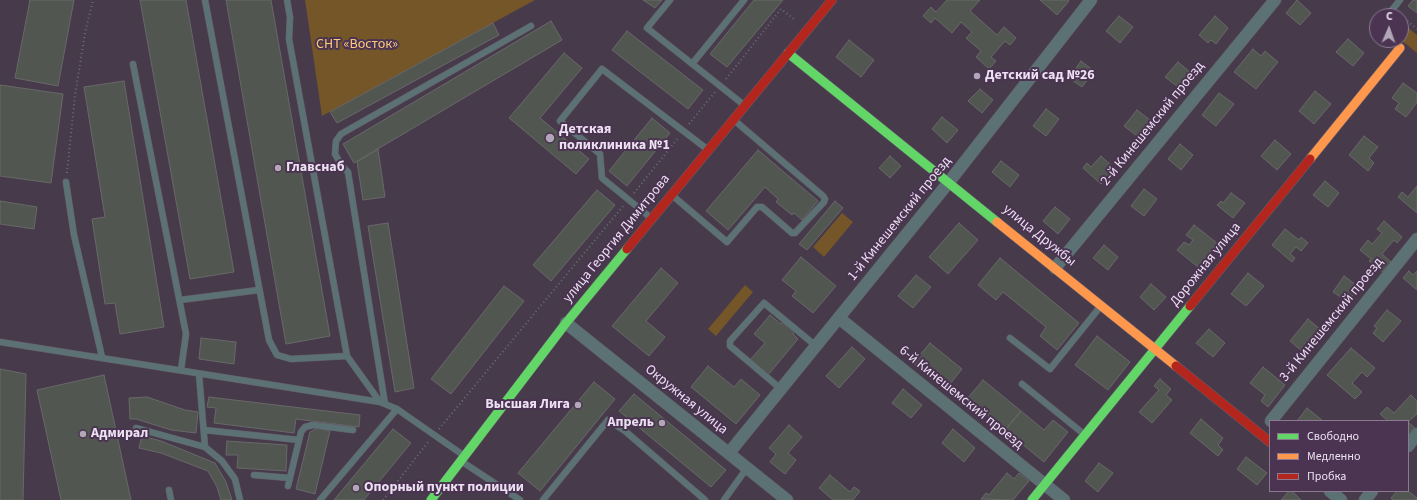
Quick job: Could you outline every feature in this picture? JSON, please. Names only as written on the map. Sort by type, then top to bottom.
[{"type":"street","name":"улица Георгия Димитрова","points":[[431,500],[566,323],[832,0]]},
{"type":"street","name":"1-й Кинешемский проезд","points":[[729,453],[949,182],[1091,0]]},
{"type":"street","name":"2-й Кинешемский проезд","points":[[1055,268],[1275,0]]},
{"type":"street","name":"Дорожная улица","points":[[1032,500],[1400,48]]},
{"type":"street","name":"улица Дружбы","points":[[788,53],[1269,441]]},
{"type":"street","name":"3-й Кинешемский проезд","points":[[1271,420],[1417,239]]},
{"type":"street","name":"6-й Кинешемский проезд","points":[[839,318],[1064,500]]},
{"type":"street","name":"Окружная улица","points":[[566,323],[786,500]]},
{"type":"street","name":"3-й Кинешемский проезд","points":[[1260,434],[1269,422]]},
{"type":"street","points":[[1409,445],[1417,434]]},
{"type":"street","points":[[1331,492],[1341,500]]},
{"type":"street","points":[[1365,500],[1371,492]]},
{"type":"lane","points":[[205,0],[269,340],[277,355],[291,360],[347,356]]},
{"type":"lane","points":[[287,0],[290,17],[289,38],[347,356],[383,403]]},
{"type":"lane","points":[[670,0],[647,28],[745,106]]},
{"type":"lane","points":[[692,64],[744,0]]},
{"type":"lane","points":[[1394,8],[1400,0]]},
{"type":"lane","points":[[383,403],[348,172],[342,166],[335,154],[336,142],[341,134],[531,26]]},
{"type":"lane","points":[[133,64],[186,334],[181,370]]},
{"type":"lane","points":[[652,219],[602,178],[600,154],[560,120],[602,69],[708,150]]},
{"type":"lane","points":[[672,195],[727,242],[757,207],[762,207],[792,233],[795,233],[824,202],[823,196],[734,119]]},
{"type":"lane","points":[[66,182],[74,236],[102,357]]},
{"type":"lane","points":[[180,300],[259,290]]},
{"type":"lane","points":[[781,389],[730,346],[730,341],[764,303],[816,346]]},
{"type":"lane","points":[[1010,338],[1050,369],[1101,306]]},
{"type":"lane","points":[[0,342],[102,357],[383,403],[397,409],[434,435],[463,459],[520,500]]},
{"type":"lane","points":[[199,374],[205,447]]},
{"type":"lane","points":[[1022,384],[1086,435]]},
{"type":"lane","points":[[320,500],[397,409]]},
{"type":"lane","points":[[543,500],[608,420],[625,431],[705,500]]},
{"type":"lane","points":[[288,486],[301,432],[305,427],[313,425],[353,430]]},
{"type":"lane","points":[[136,428],[205,447],[222,461],[235,479],[240,500]]},
{"type":"lane","points":[[204,430],[299,440]]},
{"type":"lane","points":[[724,500],[747,468]]},
{"type":"lane","points":[[254,475],[290,478]]},
{"type":"lane","points":[[170,490],[172,500]]},
{"type":"path","points":[[66,182],[75,95],[93,0]]},
{"type":"path","points":[[383,500],[434,435],[628,200],[781,10],[794,19]]},
{"type":"path","points":[[1409,22],[1417,29]]},
{"type":"green space","name":"СНТ «Восток»","points":[[305,0],[535,0],[322,116]]},
{"type":"green space","points":[[1409,28],[1417,35],[1417,53],[1409,46]]},
{"type":"green space","points":[[842,213],[853,222],[824,257],[813,247]]},
{"type":"green space","points":[[745,285],[753,292],[716,336],[708,329]]},
{"type":"building","points":[[30,0],[74,0],[58,86],[15,78]]},
{"type":"building","points":[[140,0],[186,0],[234,272],[190,279]]},
{"type":"building","name":"Главснаб","points":[[226,0],[271,0],[330,336],[286,344]]},
{"type":"building","points":[[643,0],[662,0],[655,8]]},
{"type":"building","points":[[754,0],[783,0],[727,67],[710,54]]},
{"type":"building","points":[[947,0],[980,0],[970,11],[997,35],[1004,27],[1016,38],[1010,45],[1005,41],[991,57],[996,61],[989,69],[976,57],[981,51],[966,38],[972,32],[961,22],[952,33],[935,18],[931,23],[923,16],[931,7],[936,12]]},
{"type":"building","points":[[1040,0],[1068,0],[1069,1],[1057,15]]},
{"type":"building","points":[[1297,0],[1311,13],[1300,25],[1286,13]]},
{"type":"building","points":[[1413,0],[1417,0],[1417,13],[1408,6]]},
{"type":"building","points":[[1119,16],[1133,27],[1120,43],[1106,31]]},
{"type":"building","points":[[1215,16],[1228,28],[1216,44],[1211,40],[1208,43],[1199,35]]},
{"type":"building","points":[[551,21],[562,40],[354,163],[343,144]]},
{"type":"building","points":[[493,23],[499,35],[337,123],[330,112]]},
{"type":"building","points":[[627,31],[703,90],[688,109],[612,50]]},
{"type":"building","points":[[1348,39],[1364,53],[1353,66],[1336,52]]},
{"type":"building","points":[[849,40],[874,60],[861,77],[836,57]]},
{"type":"building","points":[[1253,49],[1261,56],[1265,51],[1278,62],[1256,89],[1234,72]]},
{"type":"building","points":[[564,53],[582,68],[540,118],[589,159],[576,174],[509,118]]},
{"type":"building","points":[[1081,61],[1094,71],[1082,87],[1069,78]]},
{"type":"building","points":[[1178,62],[1190,72],[1178,87],[1165,77]]},
{"type":"building","points":[[124,81],[164,327],[120,334],[115,303],[105,304],[92,219],[105,217],[84,87]]},
{"type":"building","points":[[1403,83],[1417,93],[1417,102],[1406,117],[1395,109],[1399,103],[1392,98]]},
{"type":"building","points":[[0,85],[63,94],[51,183],[0,176]]},
{"type":"building","points":[[980,89],[993,100],[982,113],[968,101]]},
{"type":"building","points":[[1315,91],[1331,104],[1314,124],[1299,111]]},
{"type":"building","points":[[1219,93],[1234,104],[1216,126],[1202,115]]},
{"type":"building","points":[[1046,109],[1059,119],[1046,136],[1033,126]]},
{"type":"building","points":[[1137,110],[1150,120],[1137,136],[1124,126]]},
{"type":"building","points":[[942,117],[958,130],[947,143],[932,129]]},
{"type":"building","points":[[652,118],[670,133],[627,186],[609,171]]},
{"type":"building","points":[[1364,136],[1378,147],[1369,158],[1374,163],[1368,171],[1349,155]]},
{"type":"building","points":[[1275,140],[1291,154],[1277,170],[1261,156]]},
{"type":"building","points":[[1180,144],[1193,155],[1181,170],[1168,159]]},
{"type":"building","points":[[378,149],[385,197],[363,200],[357,162]]},
{"type":"building","points":[[758,150],[818,201],[802,220],[794,213],[792,215],[776,202],[778,199],[765,187],[728,230],[706,211]]},
{"type":"building","points":[[890,156],[901,166],[890,178],[879,168]]},
{"type":"building","points":[[1101,156],[1115,169],[1101,184],[1083,168],[1087,163],[1091,167]]},
{"type":"building","points":[[1001,161],[1019,175],[1010,187],[992,172]]},
{"type":"building","points":[[1325,181],[1339,193],[1328,207],[1313,195]]},
{"type":"building","points":[[1417,186],[1417,213],[1398,197],[1402,192],[1408,197]]},
{"type":"building","points":[[1144,189],[1157,199],[1144,216],[1131,206]]},
{"type":"building","points":[[597,190],[615,205],[551,281],[533,265]]},
{"type":"building","points":[[1231,193],[1245,203],[1233,218],[1217,205],[1221,201],[1223,203]]},
{"type":"building","points":[[0,201],[37,207],[34,229],[0,224]]},
{"type":"building","points":[[835,201],[843,208],[807,250],[799,244]]},
{"type":"building","points":[[1055,207],[1070,219],[1058,234],[1043,221]]},
{"type":"building","points":[[1384,221],[1402,237],[1397,243],[1394,240],[1382,254],[1391,262],[1383,272],[1369,261],[1371,259],[1360,250],[1368,240],[1372,244],[1382,233],[1377,229]]},
{"type":"building","points":[[388,223],[414,388],[395,392],[368,226]]},
{"type":"building","points":[[959,223],[978,240],[948,274],[929,257]]},
{"type":"building","points":[[1194,225],[1217,243],[1198,267],[1177,250],[1184,242],[1189,245],[1193,240],[1186,235]]},
{"type":"building","points":[[1285,229],[1299,240],[1301,237],[1308,243],[1301,251],[1296,247],[1290,254],[1295,258],[1292,262],[1272,245]]},
{"type":"building","points":[[1104,245],[1118,257],[1108,270],[1093,258]]},
{"type":"building","points":[[801,257],[836,286],[813,313],[792,296],[796,291],[782,280]]},
{"type":"building","points":[[1000,258],[1079,323],[1057,350],[1040,336],[1046,327],[1003,292],[996,300],[978,285]]},
{"type":"building","points":[[661,268],[678,283],[646,321],[665,337],[649,356],[612,326]]},
{"type":"building","points":[[1409,271],[1413,275],[1417,271],[1417,290],[1403,278]]},
{"type":"building","points":[[1248,273],[1264,286],[1246,306],[1231,294]]},
{"type":"building","points":[[916,275],[931,287],[913,308],[898,296]]},
{"type":"building","points":[[1344,276],[1359,287],[1348,302],[1333,292]]},
{"type":"building","points":[[1151,284],[1166,297],[1154,310],[1140,297]]},
{"type":"building","points":[[504,286],[524,301],[451,394],[431,379]]},
{"type":"building","points":[[1387,310],[1401,321],[1383,342],[1373,333],[1377,328],[1374,326]]},
{"type":"building","points":[[770,315],[781,324],[782,322],[795,332],[793,334],[798,339],[768,375],[750,360],[765,343],[754,334]]},
{"type":"building","points":[[1308,319],[1320,329],[1302,351],[1290,341]]},
{"type":"building","points":[[1209,329],[1225,343],[1213,357],[1196,343]]},
{"type":"building","points":[[1097,336],[1130,362],[1108,390],[1075,365]]},
{"type":"building","points":[[201,338],[236,342],[234,364],[199,359]]},
{"type":"building","points":[[930,343],[962,369],[946,389],[913,363]]},
{"type":"building","points":[[852,347],[865,359],[839,388],[826,376]]},
{"type":"building","points":[[1351,348],[1375,368],[1367,377],[1362,372],[1352,383],[1362,392],[1355,399],[1327,375]]},
{"type":"building","points":[[708,366],[734,387],[741,379],[760,395],[736,424],[691,387]]},
{"type":"building","points":[[1263,367],[1285,385],[1268,407],[1261,401],[1265,395],[1250,383]]},
{"type":"building","points":[[0,369],[26,374],[23,500],[0,500]]},
{"type":"building","points":[[104,375],[131,500],[61,500],[37,390]]},
{"type":"building","points":[[1160,379],[1171,389],[1166,395],[1172,400],[1152,423],[1139,412],[1159,390],[1154,386]]},
{"type":"building","points":[[983,380],[1021,411],[1005,430],[967,399]]},
{"type":"building","points":[[594,382],[615,399],[540,491],[518,473]]},
{"type":"building","points":[[903,389],[922,405],[911,418],[892,403]]},
{"type":"building","points":[[634,394],[726,470],[711,487],[619,411]]},
{"type":"building","points":[[1411,395],[1417,401],[1417,414],[1409,421],[1387,420],[1380,414],[1387,407],[1394,413]]},
{"type":"building","points":[[147,397],[185,410],[198,412],[196,433],[171,430],[136,419],[130,419],[129,398]]},
{"type":"building","points":[[209,397],[360,415],[359,427],[296,419],[294,433],[214,423],[216,408],[207,407]]},
{"type":"building","points":[[1307,408],[1322,420],[1298,420]]},
{"type":"building","points":[[1021,411],[1044,430],[1053,420],[1068,432],[1044,462],[1005,430]]},
{"type":"building","points":[[1201,419],[1223,438],[1218,445],[1223,450],[1218,456],[1190,433]]},
{"type":"building","points":[[1409,423],[1415,428],[1409,434]]},
{"type":"building","points":[[789,425],[802,437],[788,453],[796,460],[785,474],[770,462],[776,454],[769,448]]},
{"type":"building","points":[[318,428],[330,431],[315,494],[296,489],[310,432]]},
{"type":"building","points":[[393,429],[411,443],[364,500],[334,500]]},
{"type":"building","points":[[953,429],[975,448],[964,462],[942,443]]},
{"type":"building","points":[[142,436],[161,441],[215,463],[226,482],[232,500],[221,500],[217,487],[208,471],[161,453],[139,448]]},
{"type":"building","points":[[227,441],[287,445],[286,471],[237,468],[238,455],[226,455]]},
{"type":"building","points":[[1246,457],[1267,473],[1257,485],[1237,469]]},
{"type":"building","points":[[1099,463],[1113,473],[1098,492],[1085,481]]},
{"type":"building","points":[[1007,473],[1014,479],[1019,473],[1029,481],[1013,500],[981,499],[986,493],[989,495]]},
{"type":"building","points":[[830,475],[850,492],[854,487],[860,491],[853,500],[833,500],[819,488]]},
{"type":"building","points":[[1288,492],[1293,492],[1301,500],[1281,500]]},
{"type":"building","points":[[1396,492],[1409,492],[1417,498],[1417,500],[1393,500],[1391,498]]},
{"type":"traffic: fast","points":[[788,53],[997,222]]},
{"type":"traffic: fast","points":[[431,500],[566,323],[627,249]]},
{"type":"traffic: fast","points":[[1032,500],[1190,306]]},
{"type":"traffic: slow","points":[[1310,159],[1400,48]]},
{"type":"traffic: slow","points":[[997,222],[1176,366]]},
{"type":"traffic: jam","points":[[627,249],[832,0]]},
{"type":"traffic: jam","points":[[1190,306],[1310,159]]},
{"type":"traffic: jam","points":[[1176,366],[1269,441]]},
{"type":"place","name":"Детский сад №26","points":[[977,76]]},
{"type":"place","name":"Детская поликлиника №1","points":[[550,138]]},
{"type":"place","name":"Главснаб","points":[[278,168]]},
{"type":"place","name":"Высшая Лига","points":[[578,405]]},
{"type":"place","name":"Апрель","points":[[662,423]]},
{"type":"place","name":"Адмирал","points":[[83,434]]},
{"type":"place","name":"Опорный пункт полиции","points":[[356,488]]}]
